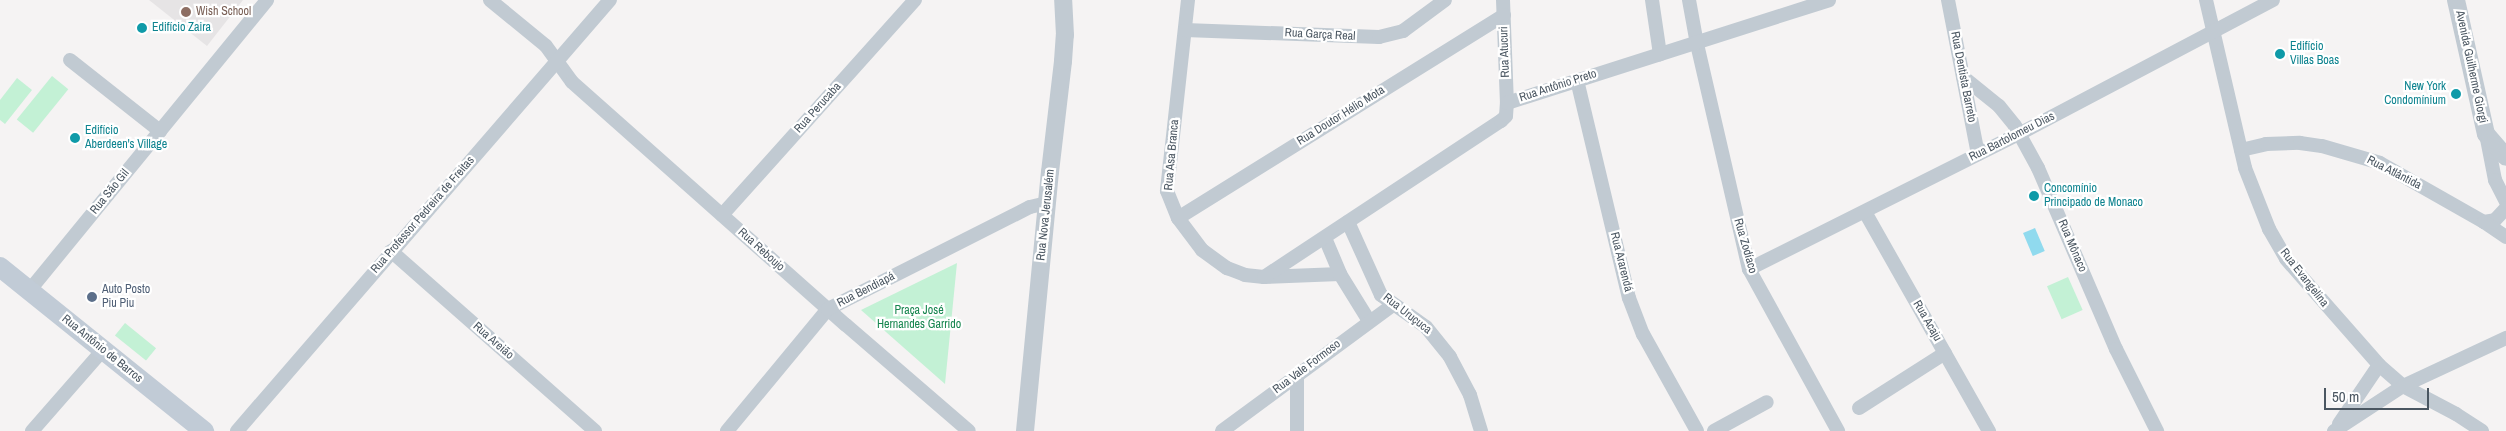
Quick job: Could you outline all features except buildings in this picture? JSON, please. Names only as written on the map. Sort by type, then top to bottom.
[{"type":"main road","name":"Rua Antônio de Barros","points":[[0,267],[204,431]]},
{"type":"street","name":"Rua São Gil","points":[[29,291],[267,0]]},
{"type":"street","name":"Rua Reboujo","points":[[490,0],[546,46],[572,82],[828,310],[970,431]]},
{"type":"street","name":"Rua Professor Pedreira de Freitas","points":[[237,431],[391,252],[558,63],[610,0]]},
{"type":"street","name":"Rua Perucaba","points":[[722,215],[915,0]]},
{"type":"street","name":"Rua Nova Jerusalém","points":[[1025,431],[1065,35],[1063,0]]},
{"type":"street","name":"Rua Asa Branca","points":[[1188,0],[1167,191],[1178,218],[1202,250],[1216,260],[1245,275],[1264,277],[1340,274]]},
{"type":"street","name":"Rua Garça Real","points":[[1185,30],[1379,36],[1402,31],[1445,0]]},
{"type":"street","name":"Rua Atucuri","points":[[1503,0],[1507,103]]},
{"type":"street","points":[[1652,0],[1663,53]]},
{"type":"street","name":"Rua Zodíaco","points":[[1689,0],[1691,45],[1749,269],[1838,431]]},
{"type":"street","name":"Rua Antônio Preto","points":[[1264,277],[1501,121],[1506,116],[1507,103],[1829,0]]},
{"type":"street","name":"Rua Dentista Barreto","points":[[1948,0],[1978,154]]},
{"type":"street","name":"Rua Evangelina","points":[[2206,0],[2245,168],[2265,220],[2286,259],[2379,365],[2403,386],[2456,414],[2482,431]]},
{"type":"street","name":"Rua Bartolomeu Dias","points":[[1749,269],[2019,134],[2273,0]]},
{"type":"street","name":"Avenida Guilherme Giorgi","points":[[2456,0],[2486,134],[2506,159]]},
{"type":"street","name":"Rua Doutor Hélio Mota","points":[[1178,218],[1504,15]]},
{"type":"street","points":[[70,60],[160,131]]},
{"type":"street","name":"Rua Mônaco","points":[[1963,77],[1999,106],[2019,134],[2038,168],[2116,349],[2157,431]]},
{"type":"street","name":"Rua Ararendá","points":[[1577,80],[1629,298],[1643,334],[1697,431]]},
{"type":"street","points":[[2486,134],[2492,171],[2506,202]]},
{"type":"street","name":"Rua Atlântida","points":[[2241,150],[2266,144],[2300,143],[2356,154],[2380,163],[2484,222],[2506,237]]},
{"type":"street","points":[[2492,171],[2506,159]]},
{"type":"street","name":"Rua Bendiapá","points":[[727,431],[828,310],[1030,207],[1047,203]]},
{"type":"street","points":[[2484,222],[2495,220],[2506,208]]},
{"type":"street","name":"Rua Acaju","points":[[1865,212],[1989,431]]},
{"type":"street","name":"Rua Uruçuca","points":[[1348,222],[1379,292],[1426,328],[1440,343],[1470,395],[1481,431]]},
{"type":"street","points":[[1325,238],[1340,274],[1369,321]]},
{"type":"street","name":"Rua Areião","points":[[391,252],[595,431]]},
{"type":"street","name":"Rua Vale Formoso","points":[[1222,431],[1369,321],[1394,305]]},
{"type":"street","points":[[2334,430],[2403,386],[2506,338]]},
{"type":"street","points":[[32,431],[102,350]]},
{"type":"street","points":[[1858,408],[1945,353]]},
{"type":"street","points":[[2334,430],[2379,365]]},
{"type":"street","points":[[1297,376],[1297,431]]},
{"type":"street","points":[[1714,431],[1767,402]]},
{"type":"shaded area","name":"Wish School","points":[[149,0],[243,0],[207,46]]},
{"type":"green space","points":[[52,76],[68,89],[33,133],[17,120]]},
{"type":"green space","points":[[17,78],[32,90],[5,124],[0,120],[0,100]]},
{"type":"green space","name":"Praça José Hernandes Garrido","points":[[957,263],[945,384],[861,310]]},
{"type":"green space","points":[[2068,277],[2083,310],[2062,319],[2047,286]]},
{"type":"green space","points":[[125,323],[156,348],[146,361],[115,335]]},
{"type":"water","points":[[2035,228],[2045,251],[2033,256],[2023,233]]},
{"type":"place","name":"Wish School","points":[[186,12]]},
{"type":"place","name":"Edifício Zaira","points":[[142,28]]},
{"type":"place","name":"Edifício Villas Boas","points":[[2280,54]]},
{"type":"place","name":"New York Condomínium","points":[[2456,94]]},
{"type":"place","name":"Edifício Aberdeen's Village","points":[[75,138]]},
{"type":"place","name":"Concomínio Principado de Monaco","points":[[2034,196]]},
{"type":"place","name":"Auto Posto Piu Piu","points":[[92,297]]}]
